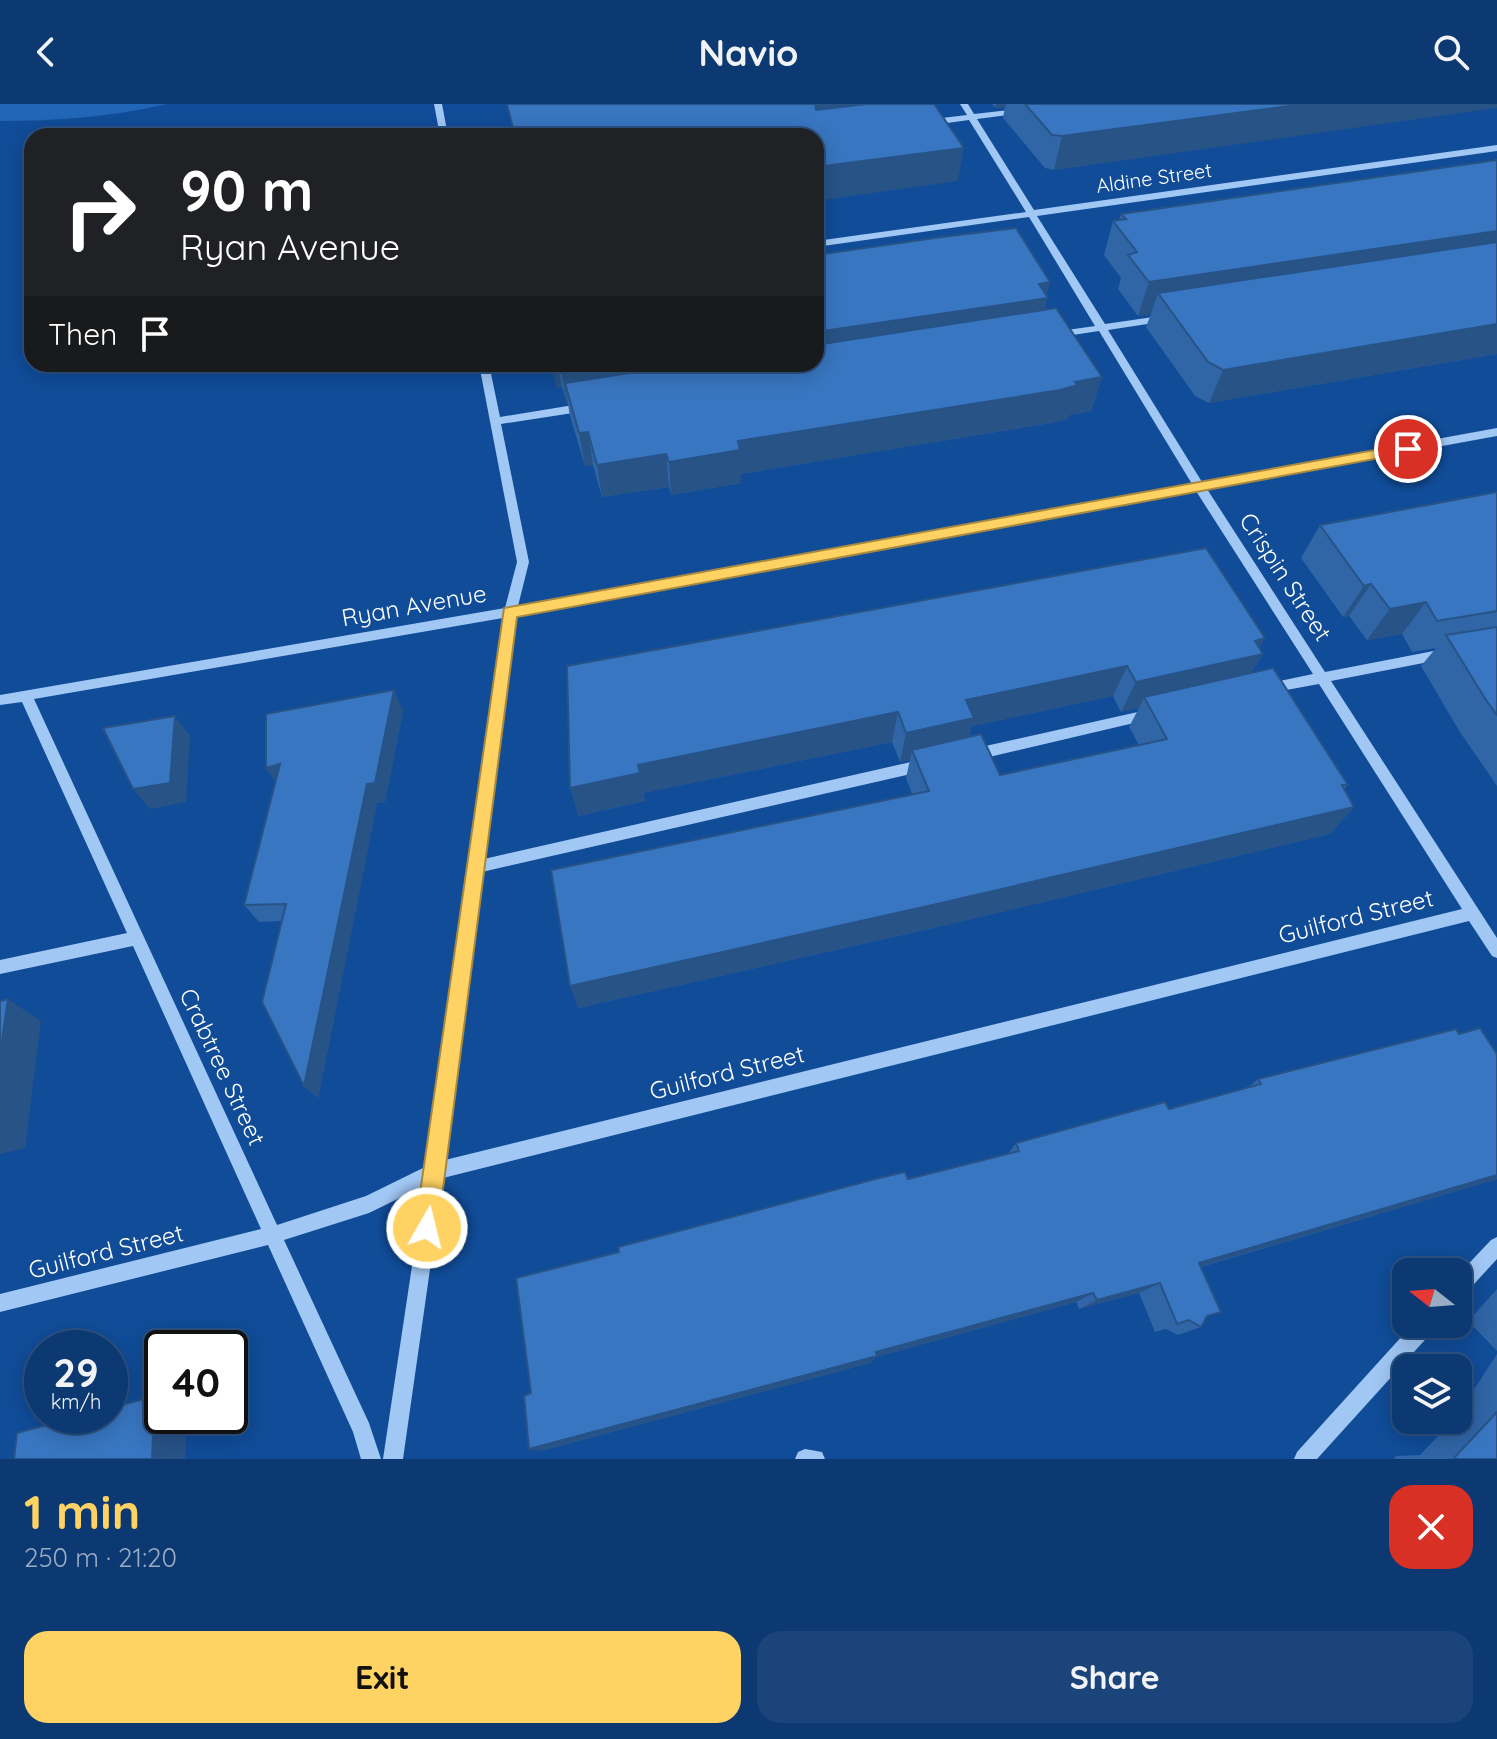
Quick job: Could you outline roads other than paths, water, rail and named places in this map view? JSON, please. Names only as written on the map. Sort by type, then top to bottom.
[{"type":"street","points":[[438,104],[442,128]]},
{"type":"street","name":"Crispin Street","points":[[964,104],[1199,486],[1323,675],[1497,951]]},
{"type":"street","points":[[909,125],[1040,107]]},
{"type":"street","name":"Aldine Street","points":[[824,243],[1497,148]]},
{"type":"street","points":[[1041,337],[1182,315]]},
{"type":"street","points":[[393,1459],[510,612],[523,562],[486,372]]},
{"type":"street","points":[[495,421],[604,405]]},
{"type":"street","name":"Ryan Avenue","points":[[0,700],[510,612],[1497,432]]},
{"type":"street","points":[[1246,693],[1323,675],[1454,653]]},
{"type":"street","name":"Crabtree Street","points":[[26,696],[362,1430],[371,1459]]},
{"type":"street","points":[[954,759],[1169,710]]},
{"type":"street","points":[[476,867],[938,762]]},
{"type":"street","name":"Guilford Street","points":[[0,1303],[273,1235],[369,1204],[435,1171],[1473,913]]},
{"type":"street","points":[[0,967],[137,938]]},
{"type":"street","points":[[1472,1274],[1497,1246]]},
{"type":"street","points":[[1304,1459],[1413,1338]]},
{"type":"street","points":[[805,1459],[815,1459]]}]
